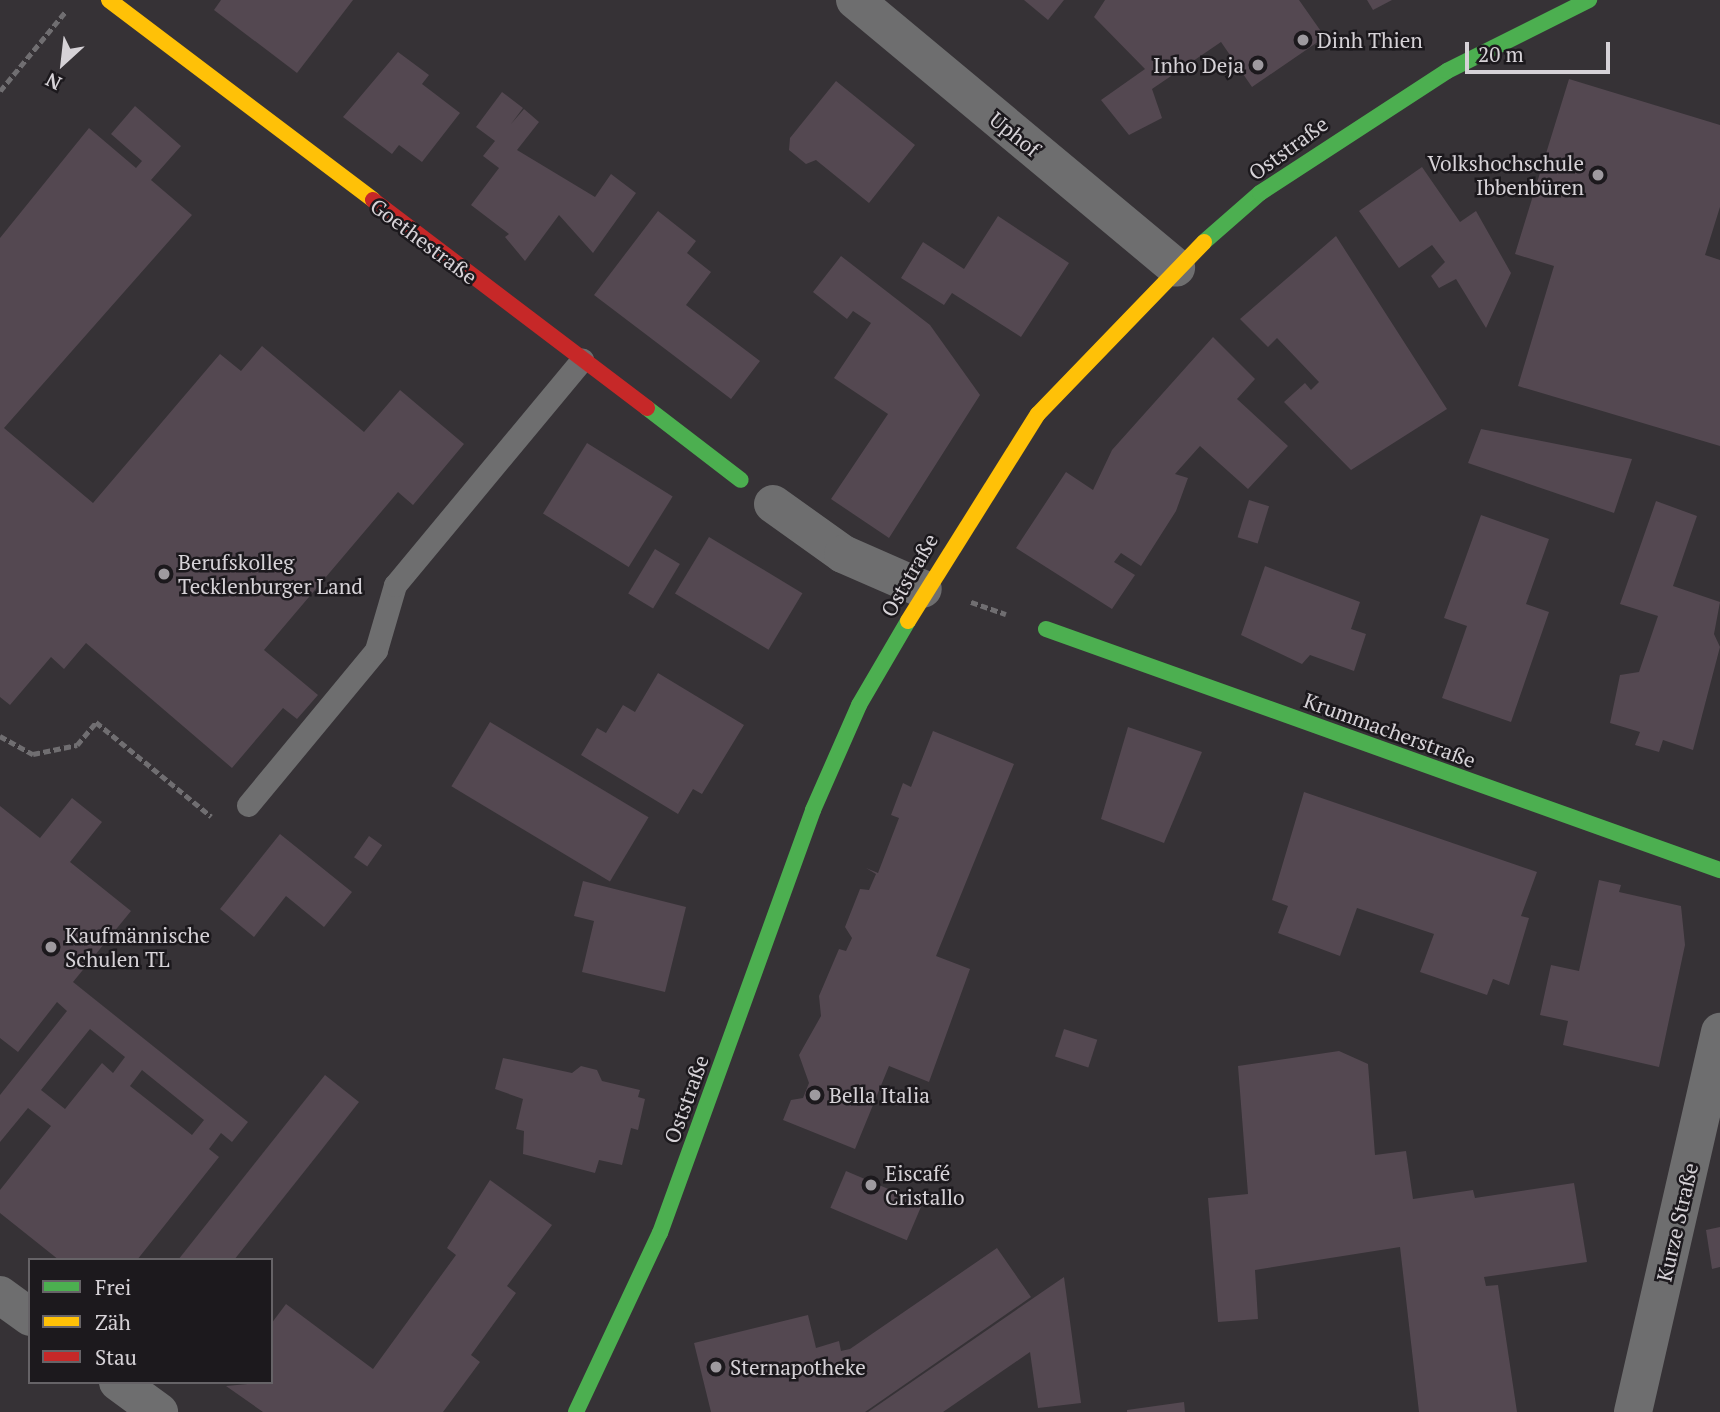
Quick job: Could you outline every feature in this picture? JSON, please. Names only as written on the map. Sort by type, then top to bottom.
[{"type":"main road","name":"Goethestraße","points":[[108,0],[741,480]]},
{"type":"main road","name":"Oststraße","points":[[576,1412],[660,1233],[813,810],[859,705],[923,589],[1038,414],[1176,267],[1260,193],[1351,129],[1447,71],[1589,0]]},
{"type":"main road","name":"Krummacherstraße","points":[[1046,629],[1720,870]]},
{"type":"street","name":"Uphof","points":[[855,0],[1176,267]]},
{"type":"street","points":[[773,504],[843,554],[923,589]]},
{"type":"street","name":"Kurze Straße","points":[[1633,1412],[1720,1032]]},
{"type":"street","points":[[0,1295],[28,1316]]},
{"type":"street","points":[[121,1384],[159,1412]]},
{"type":"lane","points":[[248,805],[376,650],[395,585],[582,360]]},
{"type":"path","points":[[0,91],[75,0]]},
{"type":"path","points":[[923,589],[1046,629]]},
{"type":"path","points":[[0,736],[33,754],[77,745],[96,722],[218,821],[248,805]]},
{"type":"building","points":[[221,0],[353,0],[297,73],[214,10]]},
{"type":"building","points":[[1024,0],[1064,0],[1048,20]]},
{"type":"building","points":[[1105,0],[1299,0],[1325,37],[1252,87],[1221,42],[1152,89],[1162,118],[1129,135],[1101,100],[1145,69],[1094,17]]},
{"type":"building","points":[[1367,0],[1392,0],[1373,10]]},
{"type":"building","points":[[398,52],[429,75],[422,84],[460,113],[422,162],[399,145],[392,154],[343,117]]},
{"type":"building","points":[[1569,79],[1720,125],[1720,207],[1705,255],[1720,260],[1720,446],[1518,386],[1554,266],[1515,254]]},
{"type":"building","points":[[836,81],[915,145],[869,203],[816,160],[806,164],[789,150],[790,138]]},
{"type":"building","points":[[502,92],[523,108],[511,124],[524,109],[539,122],[517,150],[595,197],[611,174],[636,193],[593,253],[559,215],[525,261],[505,237],[509,234],[471,205],[499,168],[483,156],[495,141],[476,127]]},
{"type":"building","name":"Berufskolleg Tecklenburger Land","points":[[135,106],[181,146],[151,180],[192,215],[4,428],[93,503],[220,354],[241,371],[262,346],[364,432],[400,390],[464,444],[413,505],[398,492],[264,650],[318,695],[297,719],[283,708],[232,768],[86,643],[64,669],[51,657],[10,705],[0,697],[0,238],[89,128],[136,168],[142,161],[111,134]]},
{"type":"building","points":[[1422,167],[1460,222],[1476,211],[1511,273],[1486,328],[1456,279],[1439,288],[1431,276],[1445,262],[1432,245],[1399,268],[1359,211]]},
{"type":"building","points":[[658,211],[696,241],[687,253],[711,272],[686,305],[760,361],[731,399],[594,295]]},
{"type":"building","points":[[998,216],[1069,263],[1021,337],[952,293],[944,305],[901,278],[923,242],[964,269]]},
{"type":"building","points":[[1336,236],[1447,409],[1351,470],[1284,402],[1305,383],[1311,390],[1319,382],[1277,338],[1268,347],[1240,319]]},
{"type":"building","points":[[841,256],[930,325],[980,395],[889,538],[831,499],[888,414],[834,378],[871,323],[853,311],[847,319],[813,292]]},
{"type":"building","points":[[1213,337],[1255,379],[1237,399],[1288,446],[1248,489],[1200,446],[1175,474],[1188,478],[1176,511],[1141,566],[1121,553],[1114,562],[1135,575],[1112,609],[1016,548],[1066,472],[1093,490],[1112,450]]},
{"type":"building","points":[[1481,429],[1632,459],[1614,513],[1468,463]]},
{"type":"building","points":[[587,443],[673,497],[629,567],[543,513]]},
{"type":"building","points":[[1249,500],[1269,506],[1258,543],[1238,537]]},
{"type":"building","points":[[1656,501],[1697,516],[1673,586],[1720,602],[1714,634],[1720,647],[1693,750],[1663,740],[1659,752],[1635,745],[1640,732],[1610,723],[1620,675],[1639,672],[1658,616],[1620,604]]},
{"type":"building","points":[[1481,515],[1549,539],[1526,604],[1549,612],[1511,722],[1442,698],[1467,626],[1444,618]]},
{"type":"building","points":[[709,537],[802,593],[768,650],[675,594]]},
{"type":"building","points":[[655,549],[680,564],[653,609],[628,594]]},
{"type":"building","points":[[1265,566],[1360,602],[1351,629],[1366,634],[1354,671],[1310,655],[1302,664],[1241,635]]},
{"type":"building","points":[[658,673],[744,725],[702,794],[693,789],[678,814],[581,755],[597,728],[606,733],[623,705],[635,712]]},
{"type":"building","points":[[490,722],[649,817],[610,882],[451,786]]},
{"type":"building","points":[[1128,727],[1202,752],[1164,843],[1101,819]]},
{"type":"building","points":[[933,731],[1014,764],[936,956],[970,969],[929,1082],[889,1066],[855,1149],[783,1120],[791,1100],[803,1098],[809,1083],[799,1055],[821,1016],[819,996],[839,949],[846,951],[852,938],[845,927],[860,889],[869,890],[876,874],[866,868],[878,873],[899,818],[891,815],[903,783],[911,787]]},
{"type":"building","points":[[1304,792],[1537,872],[1521,916],[1529,918],[1509,985],[1493,979],[1487,995],[1420,972],[1434,934],[1357,908],[1340,956],[1278,933],[1288,906],[1272,900]]},
{"type":"building","points":[[72,798],[102,822],[70,862],[131,911],[73,982],[248,1122],[232,1142],[221,1133],[209,1149],[219,1157],[139,1258],[56,1258],[0,1213],[0,1190],[51,1126],[28,1108],[0,1142],[0,1095],[67,1011],[57,1002],[18,1052],[0,1038],[0,806],[40,838]],"holes":[[[90,1029],[125,1057],[113,1073],[102,1063],[65,1109],[41,1090]],[[142,1070],[204,1120],[192,1135],[130,1086]]]},
{"type":"building","points":[[280,834],[352,892],[324,927],[286,896],[254,937],[220,909]]},
{"type":"building","points":[[369,836],[382,845],[367,866],[354,857]]},
{"type":"building","points":[[1599,880],[1621,885],[1619,892],[1681,906],[1685,945],[1659,1067],[1563,1045],[1568,1021],[1540,1015],[1551,965],[1579,971]]},
{"type":"building","points":[[583,881],[686,907],[665,992],[582,972],[594,921],[574,916]]},
{"type":"building","points":[[1064,1029],[1097,1040],[1088,1067],[1055,1057]]},
{"type":"building","points":[[1339,1051],[1368,1064],[1375,1155],[1406,1151],[1413,1199],[1473,1190],[1475,1198],[1574,1183],[1587,1262],[1484,1277],[1486,1286],[1498,1285],[1517,1412],[1419,1412],[1400,1247],[1255,1270],[1258,1319],[1218,1322],[1208,1198],[1248,1194],[1238,1066]]},
{"type":"building","points":[[503,1058],[572,1073],[581,1066],[597,1070],[602,1081],[640,1090],[638,1097],[645,1099],[638,1130],[631,1128],[622,1165],[599,1160],[595,1173],[523,1154],[524,1131],[516,1129],[523,1099],[495,1089]]},
{"type":"building","points":[[325,1075],[359,1102],[236,1258],[180,1258]]},
{"type":"building","points":[[846,1171],[922,1203],[907,1240],[830,1208]]},
{"type":"building","points":[[490,1180],[552,1225],[507,1286],[516,1293],[471,1355],[480,1362],[443,1412],[263,1412],[226,1386],[273,1384],[273,1321],[286,1304],[373,1369],[456,1255],[447,1248]]},
{"type":"building","points":[[1720,1227],[1720,1267],[1712,1269],[1706,1230]]},
{"type":"building","points":[[997,1248],[1031,1297],[865,1412],[711,1412],[694,1343],[808,1315],[816,1348],[839,1341],[841,1351],[850,1349]]},
{"type":"building","points":[[1064,1277],[1081,1403],[1038,1408],[1030,1352],[943,1412],[868,1412]]},
{"type":"building","points":[[1184,1402],[1185,1412],[1127,1412],[1127,1410]]},
{"type":"traffic: fast","points":[[1204,242],[1260,193],[1447,71],[1589,0]]},
{"type":"traffic: fast","points":[[647,408],[741,480]]},
{"type":"traffic: fast","points":[[576,1412],[660,1233],[813,810],[859,705],[908,621]]},
{"type":"traffic: fast","points":[[1046,629],[1720,870]]},
{"type":"traffic: slow","points":[[109,0],[373,200]]},
{"type":"traffic: slow","points":[[908,621],[1038,414],[1204,242]]},
{"type":"traffic: jam","points":[[373,200],[647,408]]},
{"type":"place","name":"Dinh Thien","points":[[1303,40]]},
{"type":"place","name":"Inho Deja","points":[[1258,65]]},
{"type":"place","name":"Volkshochschule Ibbenbüren","points":[[1598,175]]},
{"type":"place","name":"Berufskolleg Tecklenburger Land","points":[[164,574]]},
{"type":"place","name":"Kaufmännische Schulen TL","points":[[51,947]]},
{"type":"place","name":"Bella Italia","points":[[815,1095]]},
{"type":"place","name":"Eiscafé Cristallo","points":[[871,1185]]},
{"type":"place","name":"Sternapotheke","points":[[716,1367]]}]
